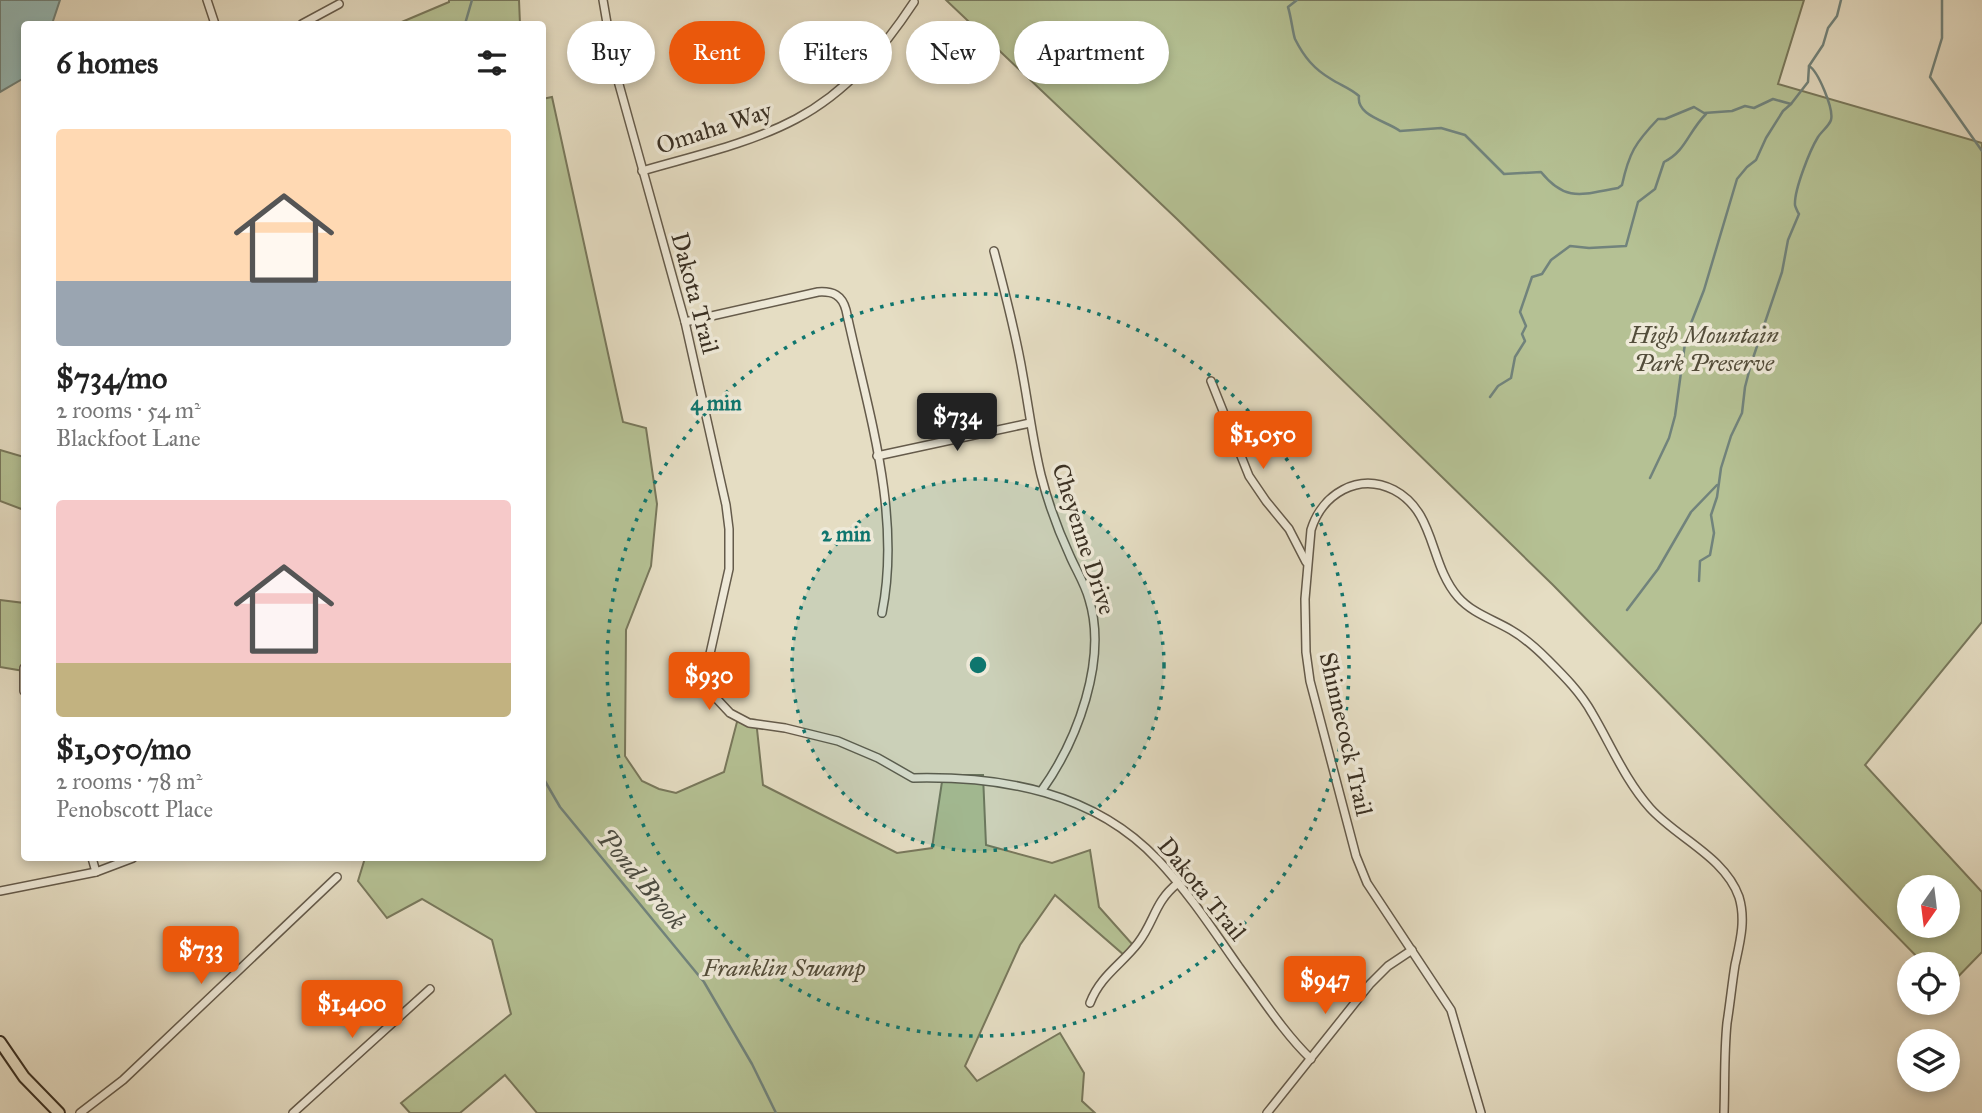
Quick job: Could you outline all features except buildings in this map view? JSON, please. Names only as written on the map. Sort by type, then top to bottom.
[{"type":"main road","points":[[0,1042],[24,1077],[59,1113]]},
{"type":"street","points":[[206,0],[214,21]]},
{"type":"street","name":"Dakota Trail","points":[[603,0],[615,70],[685,322],[726,505],[729,569],[708,667],[711,688],[722,706],[749,723],[815,734],[838,741],[878,758],[913,778],[970,778],[1042,790],[1086,808],[1122,829],[1156,858],[1178,883],[1289,1036],[1311,1059]]},
{"type":"street","name":"Omaha Way","points":[[642,171],[759,136],[817,107],[867,64],[895,31],[914,2]]},
{"type":"street","points":[[308,21],[339,4]]},
{"type":"street","name":"Cheyenne Drive","points":[[994,251],[1016,341],[1030,423],[1049,504],[1090,601],[1094,631],[1091,676],[1078,722],[1058,765],[1042,790]]},
{"type":"street","points":[[685,322],[818,292],[834,293],[840,297],[846,310],[877,456],[889,541],[888,576],[882,613]]},
{"type":"street","points":[[1211,381],[1250,476],[1289,529],[1307,562]]},
{"type":"street","points":[[877,456],[1030,423]]},
{"type":"street","name":"Shinnecock Trail","points":[[1481,1113],[1451,1010],[1360,869],[1316,711],[1306,652],[1304,599],[1307,562],[1314,519],[1325,502],[1352,485],[1381,485],[1400,494],[1410,503],[1424,522],[1442,574],[1458,597],[1478,614],[1520,635],[1550,662],[1584,700],[1640,796],[1662,820],[1726,873],[1738,895],[1743,919],[1727,1025],[1724,1113]]},
{"type":"street","points":[[93,861],[96,872]]},
{"type":"street","points":[[0,891],[96,872],[125,861]]},
{"type":"street","points":[[80,1113],[123,1080],[337,877]]},
{"type":"street","points":[[1090,1003],[1095,989],[1138,944],[1162,898],[1178,883]]},
{"type":"street","points":[[1267,1113],[1370,984],[1388,966],[1412,950]]},
{"type":"street","points":[[293,1113],[430,989]]},
{"type":"green space","points":[[519,0],[520,21],[404,21],[449,2]]},
{"type":"green space","name":"High Mountain Park Preserve","points":[[946,0],[1804,0],[1778,84],[1982,143],[1982,622],[1865,765],[1982,892],[1982,952],[1960,975],[1960,952],[1912,952],[1899,938],[1960,938],[1960,875],[1897,875],[1897,936],[1553,585],[1035,84],[1169,84],[1169,21],[1014,21],[1014,64],[1000,51],[1000,21],[968,21]]},
{"type":"green space","name":"Franklin Swamp","points":[[552,97],[623,422],[646,428],[657,504],[651,566],[626,630],[625,756],[642,781],[676,793],[724,772],[738,718],[756,720],[763,785],[897,853],[932,848],[943,775],[983,775],[986,845],[1052,863],[1090,850],[1099,907],[1133,945],[1124,955],[1055,895],[1020,945],[965,1066],[977,1081],[1060,1033],[1084,1073],[1082,1101],[1095,1113],[537,1113],[505,1075],[460,1113],[410,1113],[401,1103],[511,1014],[492,940],[422,899],[387,918],[358,881],[364,861],[546,861],[546,98]]},
{"type":"green space","points":[[0,450],[21,456],[21,509],[0,501]]},
{"type":"green space","points":[[0,600],[21,603],[21,670],[0,667]]},
{"type":"water","points":[[0,0],[60,0],[53,21],[21,21],[21,80],[0,92]]},
{"type":"waterway","name":"Pond Brook","points":[[466,21],[472,0]]},
{"type":"waterway","points":[[1297,0],[1288,7],[1295,39],[1302,51],[1319,71],[1359,96],[1359,103],[1367,113],[1400,131],[1441,128],[1465,135],[1504,174],[1541,172],[1559,188],[1576,194],[1618,188],[1622,185],[1634,149],[1658,119],[1665,119],[1694,107],[1704,113],[1732,111],[1745,106],[1754,108],[1773,99],[1791,104],[1808,82],[1809,66],[1823,45],[1828,28],[1837,16],[1841,0]]},
{"type":"waterway","points":[[1942,0],[1942,38],[1930,77],[1982,151]]},
{"type":"waterway","points":[[1699,581],[1700,561],[1710,555],[1714,533],[1711,515],[1717,497],[1721,468],[1742,413],[1751,364],[1782,272],[1788,240],[1799,214],[1795,198],[1800,180],[1819,135],[1831,120],[1824,91],[1817,75],[1809,66]]},
{"type":"waterway","points":[[1650,478],[1669,438],[1675,416],[1686,336],[1704,290],[1737,179],[1756,160],[1766,138],[1783,111],[1791,104]]},
{"type":"waterway","points":[[1490,397],[1498,386],[1511,378],[1515,357],[1525,341],[1522,334],[1526,326],[1520,312],[1532,277],[1542,274],[1551,260],[1570,246],[1626,246],[1638,202],[1655,189],[1664,162],[1682,147],[1706,114]]},
{"type":"waterway","points":[[1627,610],[1658,569],[1691,512],[1717,485]]},
{"type":"waterway","name":"Pond Brook","points":[[546,783],[560,807],[704,982],[752,1064],[776,1113]]}]
